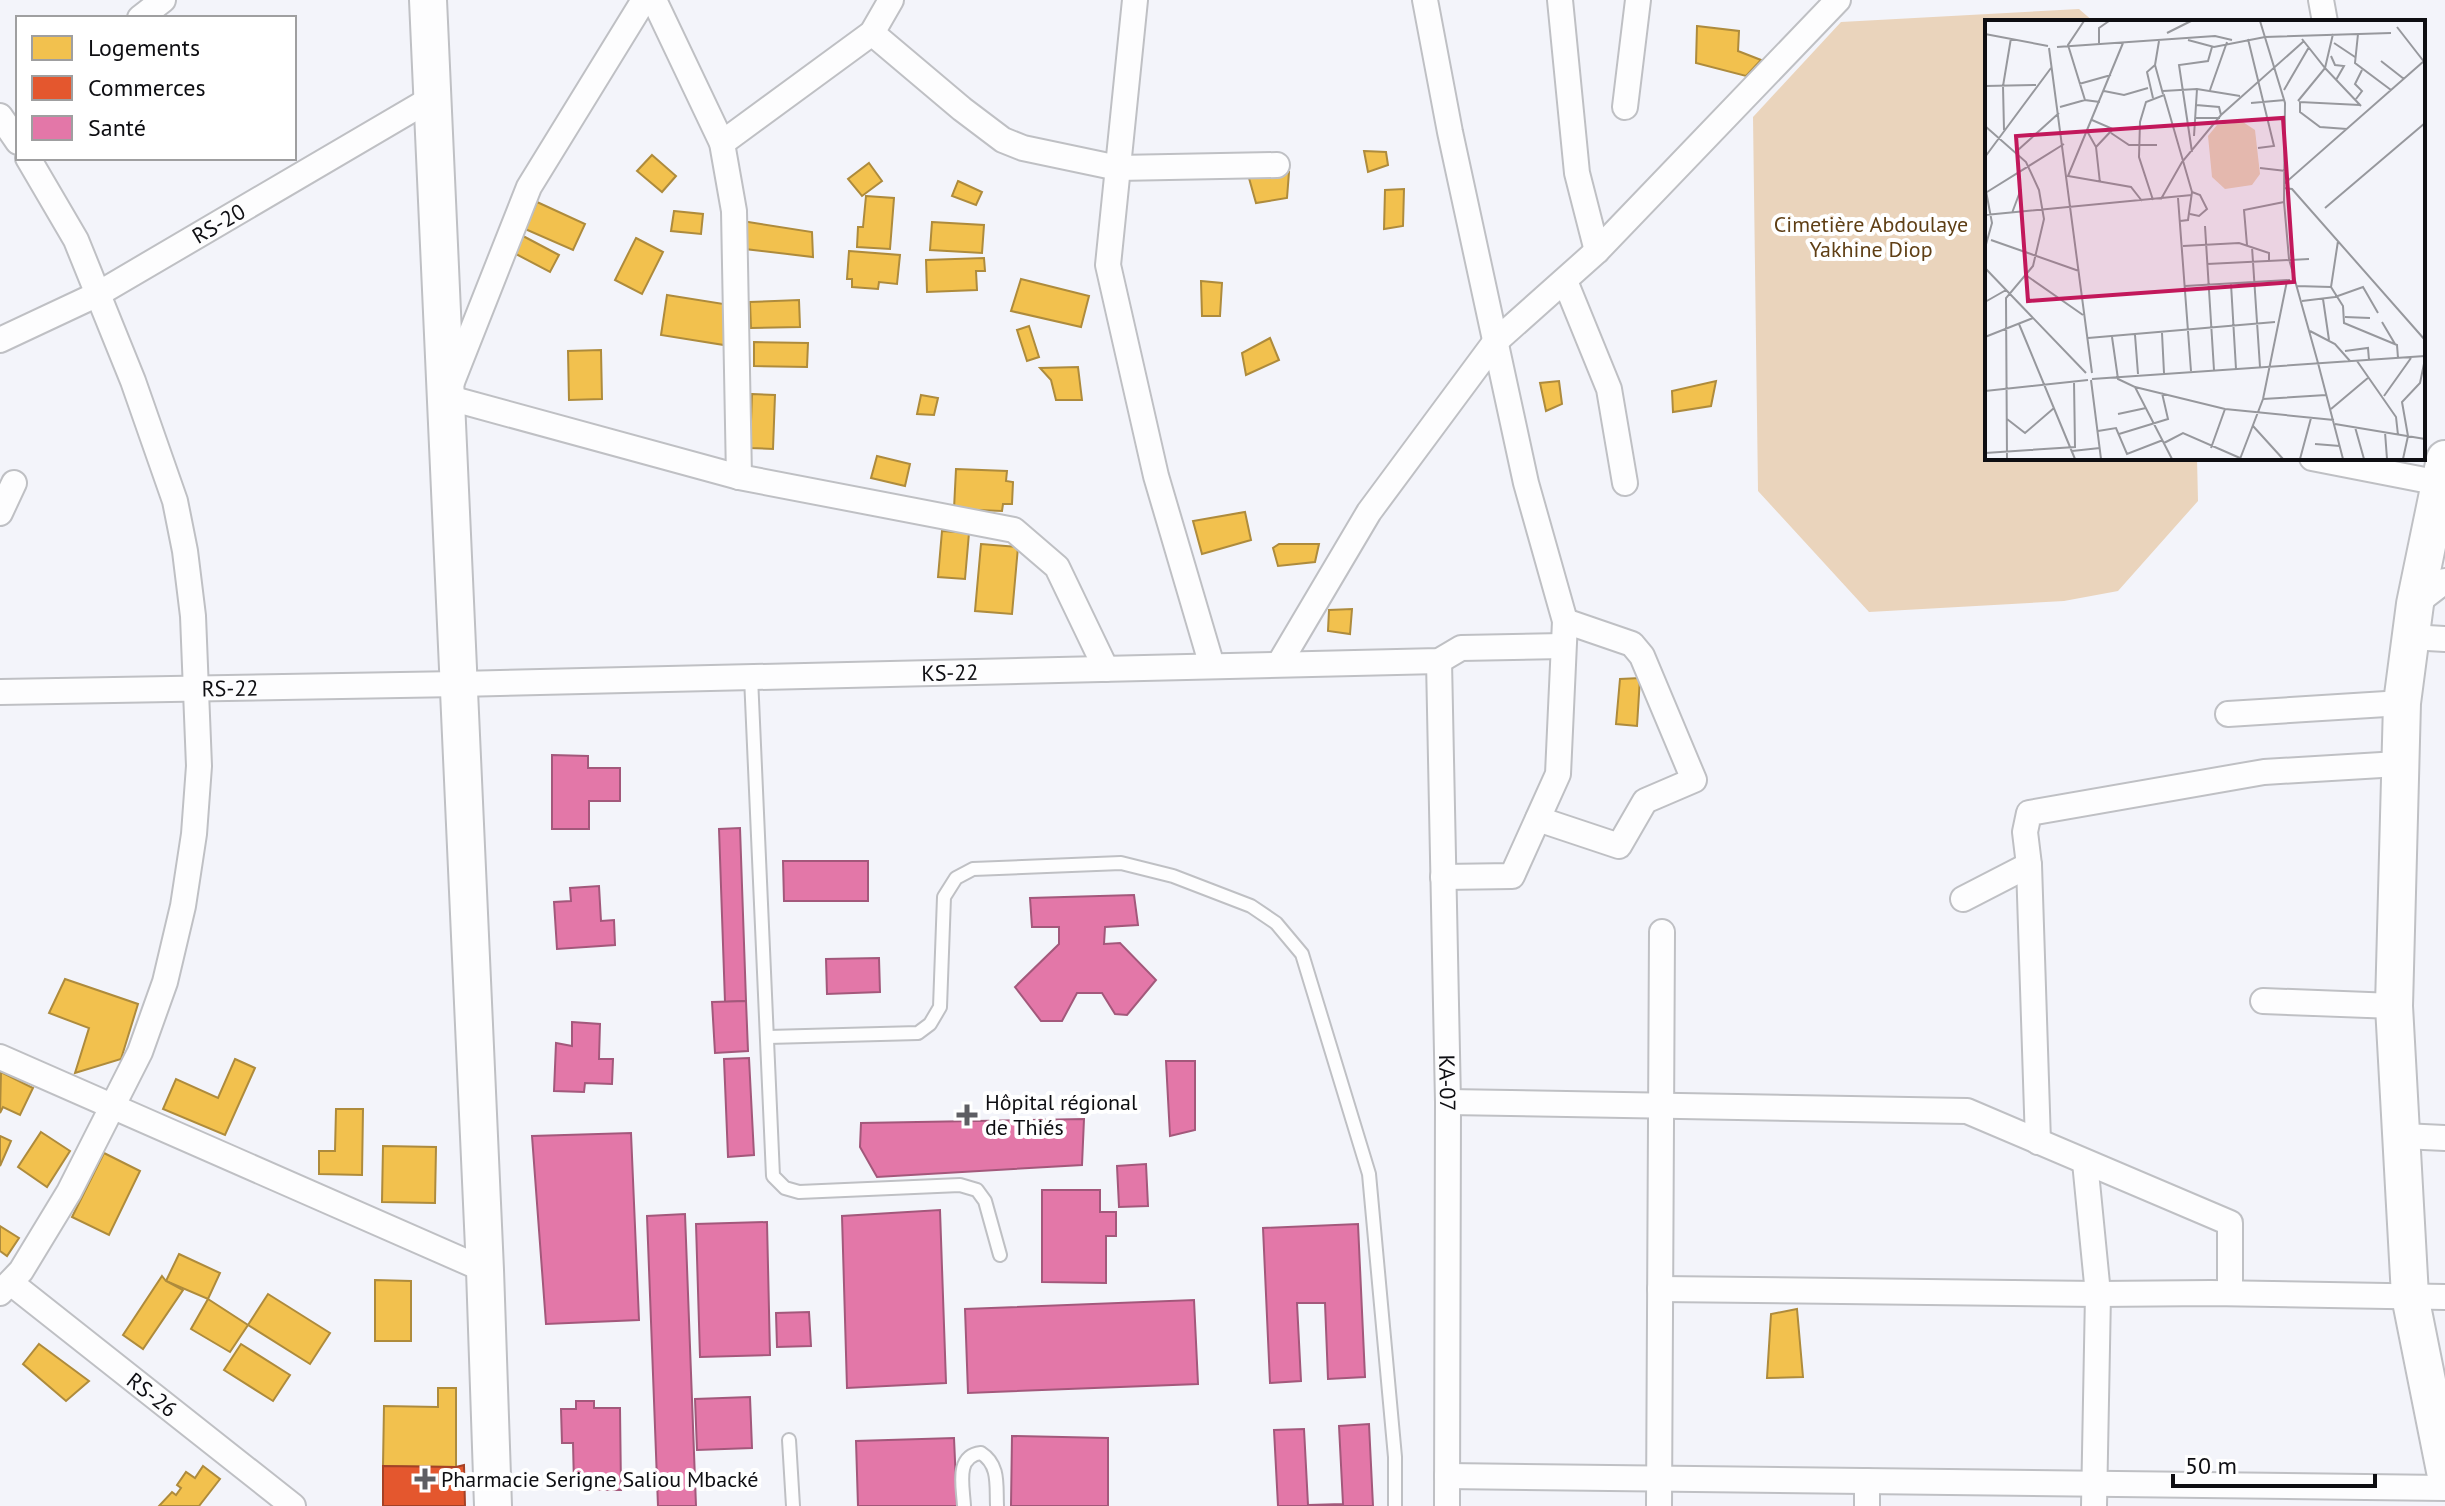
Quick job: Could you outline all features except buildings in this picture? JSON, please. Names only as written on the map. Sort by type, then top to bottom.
[{"type":"main road","points":[[428,0],[493,1506]]},
{"type":"main road","points":[[2442,471],[2423,627],[2402,703],[2394,1006],[2403,1136],[2428,1297],[2445,1471]]},
{"type":"street","points":[[143,16],[163,0]]},
{"type":"street","points":[[644,0],[529,187],[446,397],[739,477],[1014,530],[1057,567],[1106,669]]},
{"type":"street","points":[[654,0],[722,143],[734,211],[739,477]]},
{"type":"street","points":[[722,143],[872,33],[891,0]]},
{"type":"street","points":[[1135,0],[1108,265],[1156,476],[1212,666]]},
{"type":"street","points":[[1425,0],[1526,483],[1565,621],[1558,774],[1512,876],[1443,877]]},
{"type":"street","points":[[1560,0],[1577,173],[1597,251]]},
{"type":"street","points":[[1625,107],[1638,0]]},
{"type":"street","points":[[1279,664],[1369,512],[1495,342],[1597,251],[1838,0]]},
{"type":"street","points":[[2321,0],[2325,20]]},
{"type":"street","points":[[872,33],[1003,140],[1023,148],[1118,168],[1277,165]]},
{"type":"street","name":"RS-20","points":[[0,340],[98,294],[432,98]]},
{"type":"street","points":[[6,1288],[69,1192],[140,1052],[165,982],[183,906],[194,834],[199,766],[191,603],[175,501],[138,394],[76,240],[29,160]]},
{"type":"street","points":[[1565,281],[1609,389],[1625,483]]},
{"type":"street","points":[[2332,460],[2442,471]]},
{"type":"street","points":[[0,513],[14,483]]},
{"type":"street","points":[[2423,627],[2445,581]]},
{"type":"street","points":[[1538,819],[1619,846],[1645,801],[1694,780],[1642,656],[1632,644],[1565,621]]},
{"type":"street","name":"KS-22","points":[[459,684],[1439,661],[1461,648],[1563,646]]},
{"type":"street","name":"KA-07","points":[[1439,661],[1448,1102],[1447,1506]]},
{"type":"street","name":"RS-22","points":[[0,692],[459,684]]},
{"type":"street","points":[[2228,714],[2402,703]]},
{"type":"street","points":[[2038,1142],[2029,865],[2025,832],[2029,813],[2264,772],[2398,764]]},
{"type":"street","points":[[1963,899],[2029,865]]},
{"type":"street","points":[[1659,1506],[1662,932]]},
{"type":"street","points":[[2263,1001],[2394,1006]]},
{"type":"street","points":[[0,1057],[485,1270]]},
{"type":"street","points":[[1448,1102],[1967,1111],[2230,1223],[2230,1293]]},
{"type":"street","points":[[2403,1136],[2445,1138]]},
{"type":"street","points":[[2085,1162],[2098,1294],[2095,1495]]},
{"type":"street","name":"RS-26","points":[[6,1288],[293,1506]]},
{"type":"street","points":[[1660,1289],[2428,1297]]},
{"type":"street","points":[[1447,1476],[1867,1481],[2095,1495],[2378,1496],[2445,1488]]},
{"type":"street","points":[[1867,1481],[1867,1506]]},
{"type":"lane","points":[[751,677],[773,1176],[785,1188],[799,1192],[960,1185],[977,1190],[985,1201],[1000,1255]]},
{"type":"lane","points":[[768,1037],[918,1033],[930,1024],[940,1007],[944,897],[956,878],[973,869],[1121,863],[1173,876],[1251,906],[1276,923],[1302,954],[1369,1174],[1395,1457],[1395,1506]]},
{"type":"lane","points":[[789,1440],[793,1506]]},
{"type":"lane","points":[[964,1506],[962,1471],[965,1459],[981,1453],[990,1459],[995,1468],[997,1506]]},
{"type":"green space","name":"Cimetière Abdoulaye Yakhine Diop","points":[[2079,9],[2092,20],[1985,20],[1985,460],[2197,460],[2198,501],[2118,591],[2064,601],[1869,612],[1758,491],[1753,117],[1841,22]]},
{"type":"place","name":"Hôpital régional de Thiés","points":[[967,1115]]},
{"type":"place","name":"Pharmacie Serigne Saliou Mbacké","points":[[425,1479]]}]
